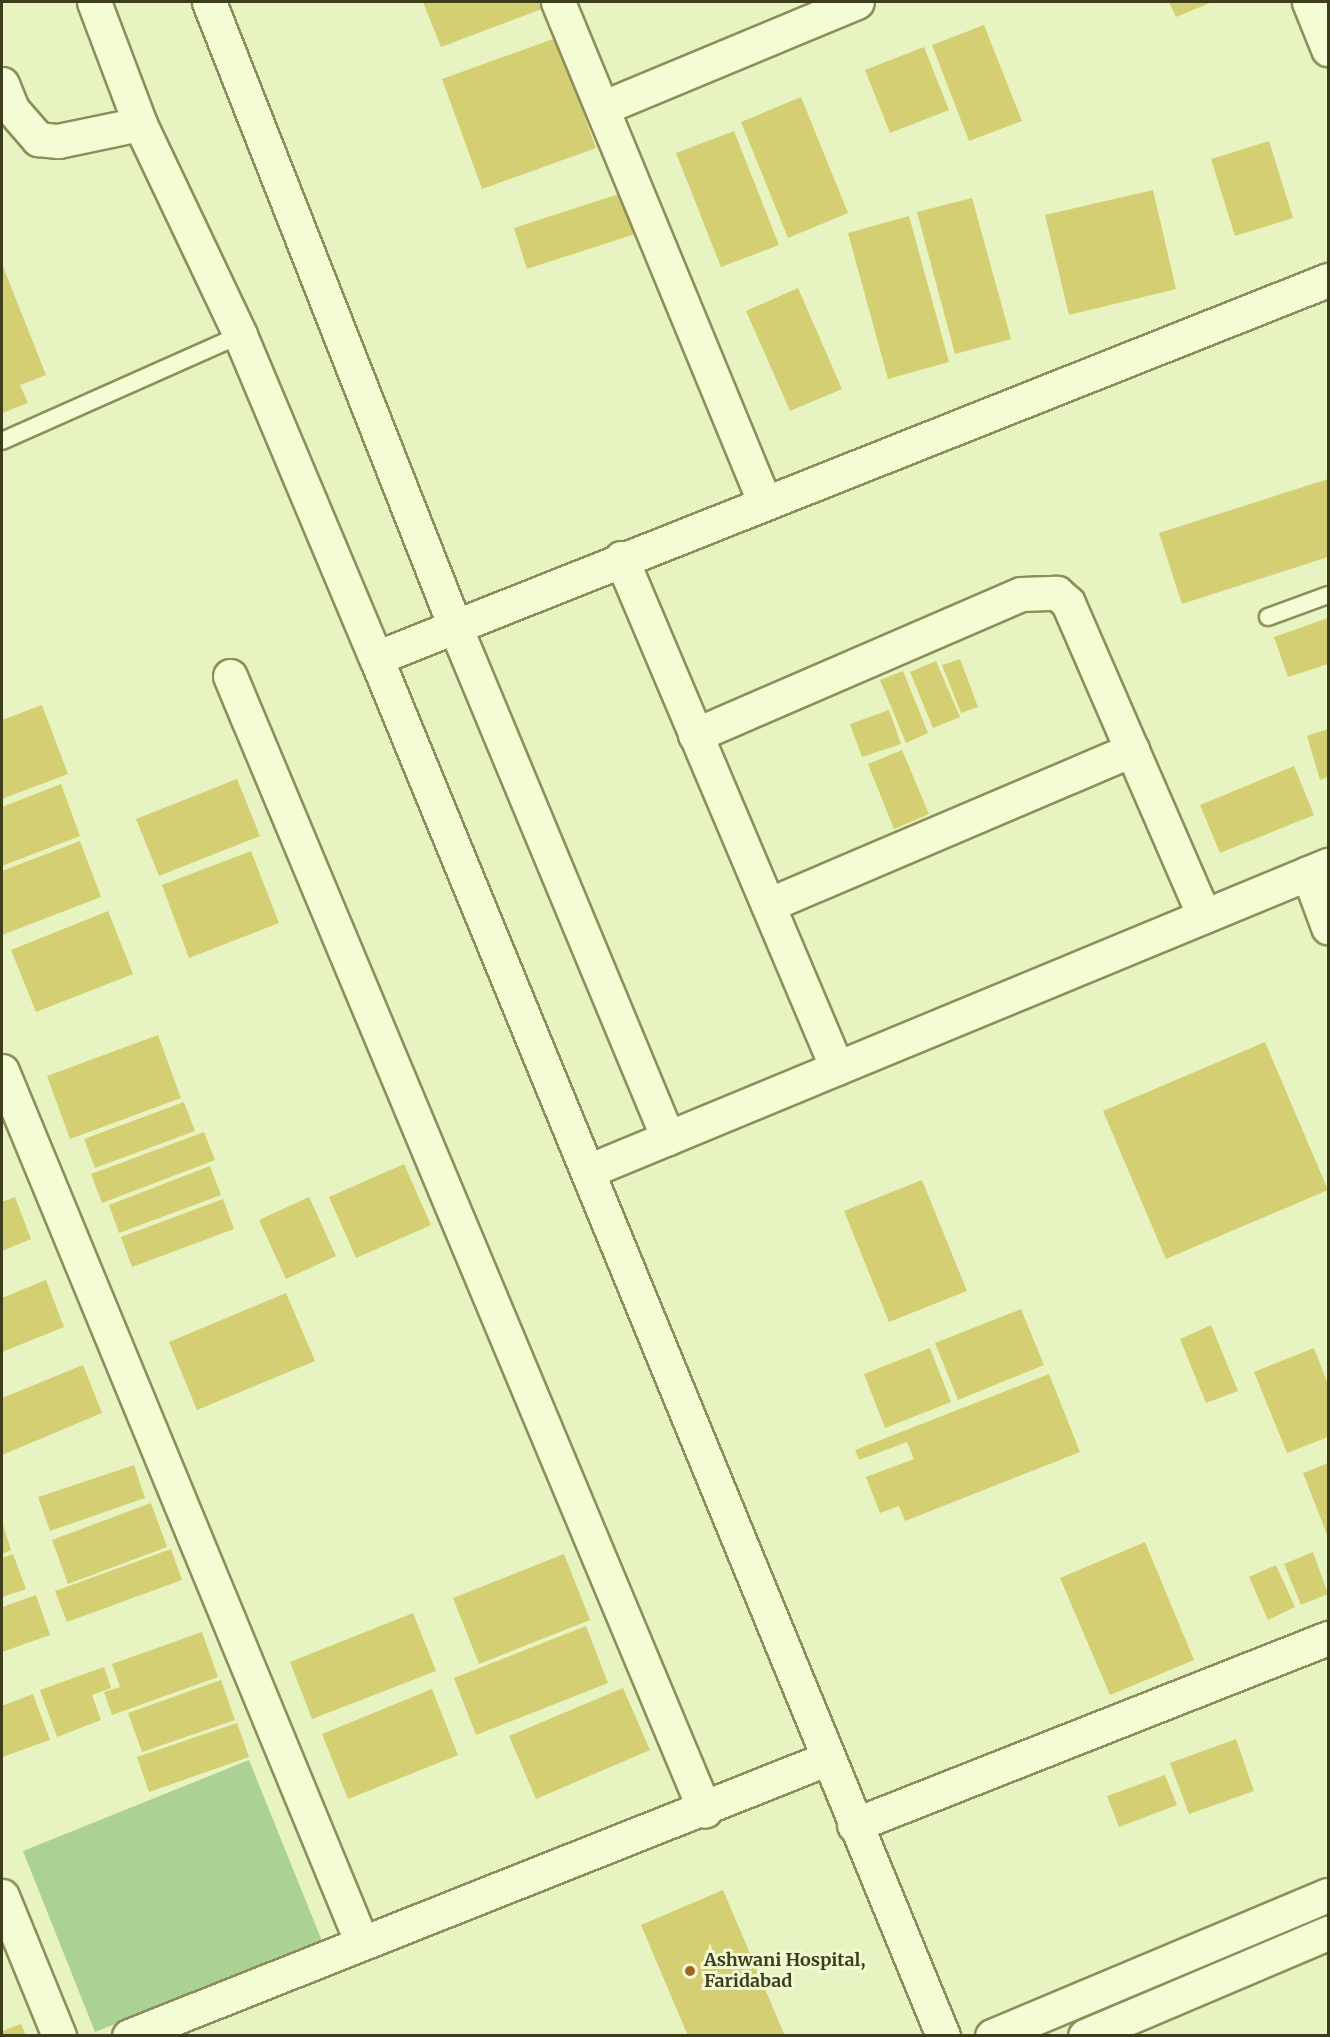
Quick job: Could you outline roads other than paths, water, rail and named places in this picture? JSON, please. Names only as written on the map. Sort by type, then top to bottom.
[{"type":"street","points":[[94,2],[140,124],[240,335],[376,658],[588,1171],[826,1759],[943,2036]]},
{"type":"street","points":[[209,2],[454,624],[668,1138]]},
{"type":"street","points":[[558,2],[764,501]]},
{"type":"street","points":[[602,108],[857,2]]},
{"type":"street","points":[[1317,5],[1329,49]]},
{"type":"street","points":[[2,84],[12,109],[38,139],[58,141],[140,124]]},
{"type":"street","points":[[376,658],[454,624],[764,501],[1329,280]]},
{"type":"street","points":[[621,558],[837,1068]]},
{"type":"street","points":[[696,735],[1022,594],[1043,591],[1057,593],[1068,603],[1204,916]]},
{"type":"street","points":[[231,676],[705,1811]]},
{"type":"street","points":[[768,905],[1132,750]]},
{"type":"street","points":[[588,1171],[1318,869],[1329,927]]},
{"type":"street","points":[[2,1071],[362,1943]]},
{"type":"street","points":[[854,1825],[1329,1638]]},
{"type":"street","points":[[129,2036],[362,1943],[705,1811],[826,1759]]},
{"type":"street","points":[[992,2036],[1329,1895]]},
{"type":"street","points":[[2,1896],[59,2036]]},
{"type":"street","points":[[1085,2036],[1329,1933]]},
{"type":"lane","points":[[2,441],[240,335]]},
{"type":"lane","points":[[1268,617],[1329,595]]},
{"type":"place","name":"Ashwani Hospital, Faridabad","points":[[690,1971]]}]
